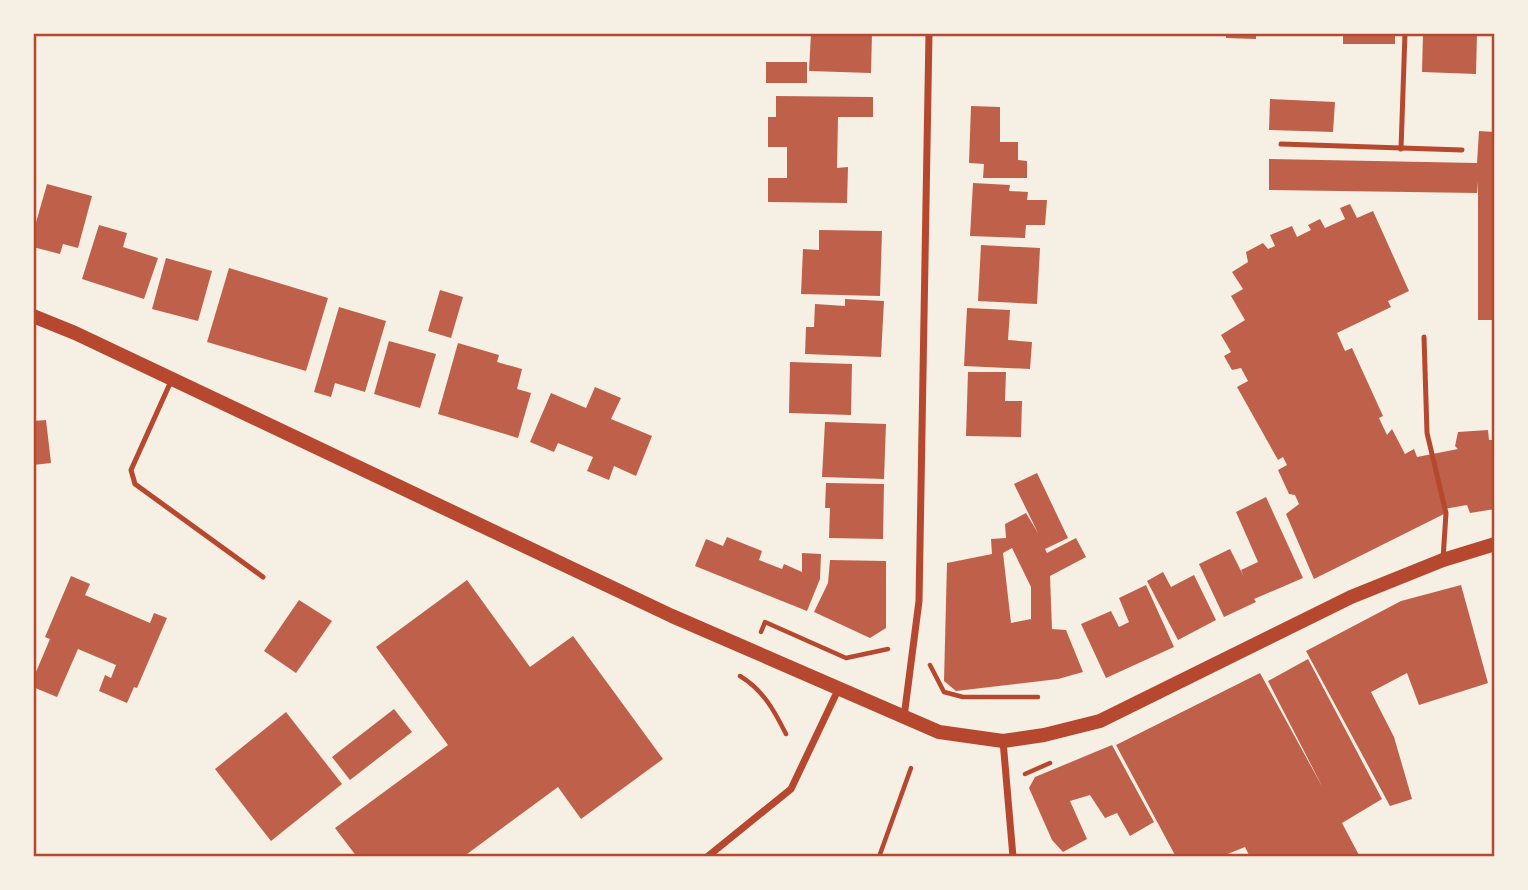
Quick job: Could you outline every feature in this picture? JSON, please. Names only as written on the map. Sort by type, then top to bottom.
[{"type":"main road","points":[[33,316],[172,379],[659,611],[939,732],[1003,741],[1044,735],[1100,721],[1351,597],[1443,560],[1495,544]]},
{"type":"street","points":[[904,718],[919,601],[929,33]]},
{"type":"street","points":[[707,857],[791,789],[838,690]]},
{"type":"street","points":[[1003,741],[1013,857]]},
{"type":"lane","points":[[1401,149],[1405,33]]},
{"type":"lane","points":[[1280,144],[1462,150]]},
{"type":"lane","points":[[1424,337],[1427,433],[1446,513],[1443,560]]},
{"type":"lane","points":[[172,379],[131,470],[135,484],[264,577]]},
{"type":"path","points":[[761,632],[765,622],[846,658],[888,649]]},
{"type":"path","points":[[927,662],[944,692],[963,697],[1038,697]]},
{"type":"path","points":[[740,676],[755,685],[773,708],[786,734]]},
{"type":"path","points":[[1021,778],[1050,762]]},
{"type":"path","points":[[879,857],[911,768]]},
{"type":"building","points":[[811,33],[872,33],[871,73],[809,71]]},
{"type":"building","points":[[1226,33],[1256,33],[1256,39],[1226,38]]},
{"type":"building","points":[[1343,33],[1395,33],[1395,44],[1343,44]]},
{"type":"building","points":[[1423,33],[1477,33],[1476,74],[1422,72]]},
{"type":"building","points":[[766,62],[807,62],[807,83],[766,83]]},
{"type":"building","points":[[776,96],[873,97],[873,117],[838,117],[837,168],[848,167],[847,203],[768,202],[768,178],[787,178],[787,147],[768,147],[768,117],[776,117]]},
{"type":"building","points":[[1270,99],[1335,102],[1333,132],[1269,130]]},
{"type":"building","points":[[971,106],[1000,107],[1000,142],[1018,142],[1018,160],[1027,161],[1027,178],[983,178],[984,164],[969,163]]},
{"type":"building","points":[[1479,131],[1495,132],[1495,320],[1478,320],[1478,182],[1477,193],[1269,190],[1269,159],[1477,163]]},
{"type":"building","points":[[973,183],[1010,185],[1009,191],[1028,192],[1027,200],[1047,200],[1045,225],[1026,225],[1025,238],[970,236]]},
{"type":"building","points":[[47,184],[92,196],[78,248],[63,244],[60,254],[33,247],[33,233]]},
{"type":"building","points":[[1350,204],[1357,218],[1373,211],[1409,291],[1388,301],[1391,307],[1337,333],[1345,351],[1352,348],[1383,416],[1379,418],[1387,435],[1392,429],[1405,454],[1414,449],[1417,457],[1458,449],[1455,446],[1458,432],[1488,430],[1489,440],[1495,440],[1495,509],[1470,513],[1467,505],[1444,509],[1446,513],[1314,579],[1286,514],[1299,504],[1295,495],[1289,494],[1278,470],[1287,465],[1283,457],[1278,460],[1237,387],[1248,381],[1241,368],[1232,370],[1224,356],[1231,352],[1221,335],[1245,320],[1231,296],[1243,289],[1232,272],[1248,262],[1246,252],[1263,243],[1268,249],[1275,246],[1270,235],[1292,226],[1297,237],[1311,230],[1308,225],[1320,219],[1325,228],[1345,219],[1340,208]]},
{"type":"building","points":[[99,225],[127,233],[123,247],[158,258],[144,299],[82,279]]},
{"type":"building","points":[[819,230],[882,231],[880,296],[801,294],[803,249],[819,250]]},
{"type":"building","points":[[981,245],[1040,248],[1037,304],[978,301]]},
{"type":"building","points":[[166,258],[212,271],[198,321],[152,309]]},
{"type":"building","points":[[229,268],[328,298],[306,371],[207,342]]},
{"type":"building","points":[[440,290],[463,297],[451,338],[428,331]]},
{"type":"building","points":[[845,299],[884,301],[881,357],[805,354],[806,327],[814,327],[815,304],[845,306]]},
{"type":"building","points":[[339,307],[386,321],[365,392],[335,383],[331,397],[314,392]]},
{"type":"building","points":[[967,308],[1010,310],[1008,340],[1032,342],[1030,369],[964,366]]},
{"type":"building","points":[[389,341],[436,354],[420,408],[374,394]]},
{"type":"building","points":[[458,343],[499,355],[497,362],[522,369],[517,389],[531,393],[518,438],[438,414]]},
{"type":"building","points":[[790,362],[852,364],[851,415],[789,413]]},
{"type":"building","points":[[968,372],[1006,372],[1005,401],[1022,401],[1021,437],[966,436]]},
{"type":"building","points":[[595,387],[621,398],[611,419],[652,436],[636,476],[614,466],[609,480],[587,471],[593,457],[558,443],[554,452],[530,442],[551,393],[586,408]]},
{"type":"building","points":[[46,420],[51,463],[33,465],[33,421]]},
{"type":"building","points":[[825,422],[886,424],[884,479],[822,477]]},
{"type":"building","points":[[1037,473],[1068,538],[1045,549],[1047,553],[1076,538],[1086,557],[1050,576],[1052,629],[1066,630],[1083,672],[1058,679],[956,691],[944,681],[947,563],[992,554],[991,539],[1006,538],[1005,524],[1026,513],[1038,533],[1014,484]],"holes":[[[1012,548],[1031,587],[1031,619],[1011,623],[1003,553]]]},
{"type":"building","points":[[826,483],[884,484],[883,539],[829,538],[830,508],[825,508]]},
{"type":"building","points":[[1266,497],[1303,578],[1254,599],[1256,602],[1224,617],[1199,564],[1230,549],[1244,577],[1241,570],[1258,562],[1236,512]]},
{"type":"building","points":[[727,537],[762,551],[759,560],[782,569],[784,564],[802,572],[802,553],[821,554],[820,579],[807,611],[695,566],[706,539],[723,546]]},
{"type":"building","points":[[830,560],[886,561],[886,628],[870,638],[814,612],[828,583]]},
{"type":"building","points":[[1163,572],[1171,587],[1194,575],[1216,620],[1178,640],[1147,581]]},
{"type":"building","points":[[71,576],[90,584],[85,595],[150,623],[154,613],[167,618],[137,688],[134,687],[127,703],[99,691],[105,675],[111,678],[116,665],[78,649],[57,697],[33,687],[33,679],[50,639],[45,637]]},
{"type":"building","points":[[467,580],[530,667],[573,636],[663,759],[581,819],[558,787],[463,857],[357,857],[335,828],[448,745],[376,647]]},
{"type":"building","points":[[1146,585],[1174,647],[1106,678],[1081,624],[1111,611],[1119,627],[1129,622],[1119,598]]},
{"type":"building","points":[[1461,585],[1488,683],[1419,705],[1407,673],[1371,692],[1394,737],[1412,799],[1390,806],[1306,651],[1401,601]]},
{"type":"building","points":[[299,600],[332,621],[296,673],[264,651]]},
{"type":"building","points":[[1308,659],[1382,799],[1342,823],[1360,857],[1250,857],[1245,847],[1220,857],[1176,857],[1116,745],[1260,673],[1323,788],[1268,681]]},
{"type":"building","points":[[394,709],[412,732],[350,780],[332,757]]},
{"type":"building","points":[[286,712],[342,784],[271,841],[215,769]]},
{"type":"building","points":[[1112,745],[1154,822],[1130,836],[1117,813],[1105,818],[1090,795],[1070,801],[1087,839],[1063,852],[1052,840],[1029,788],[1035,777]]}]
